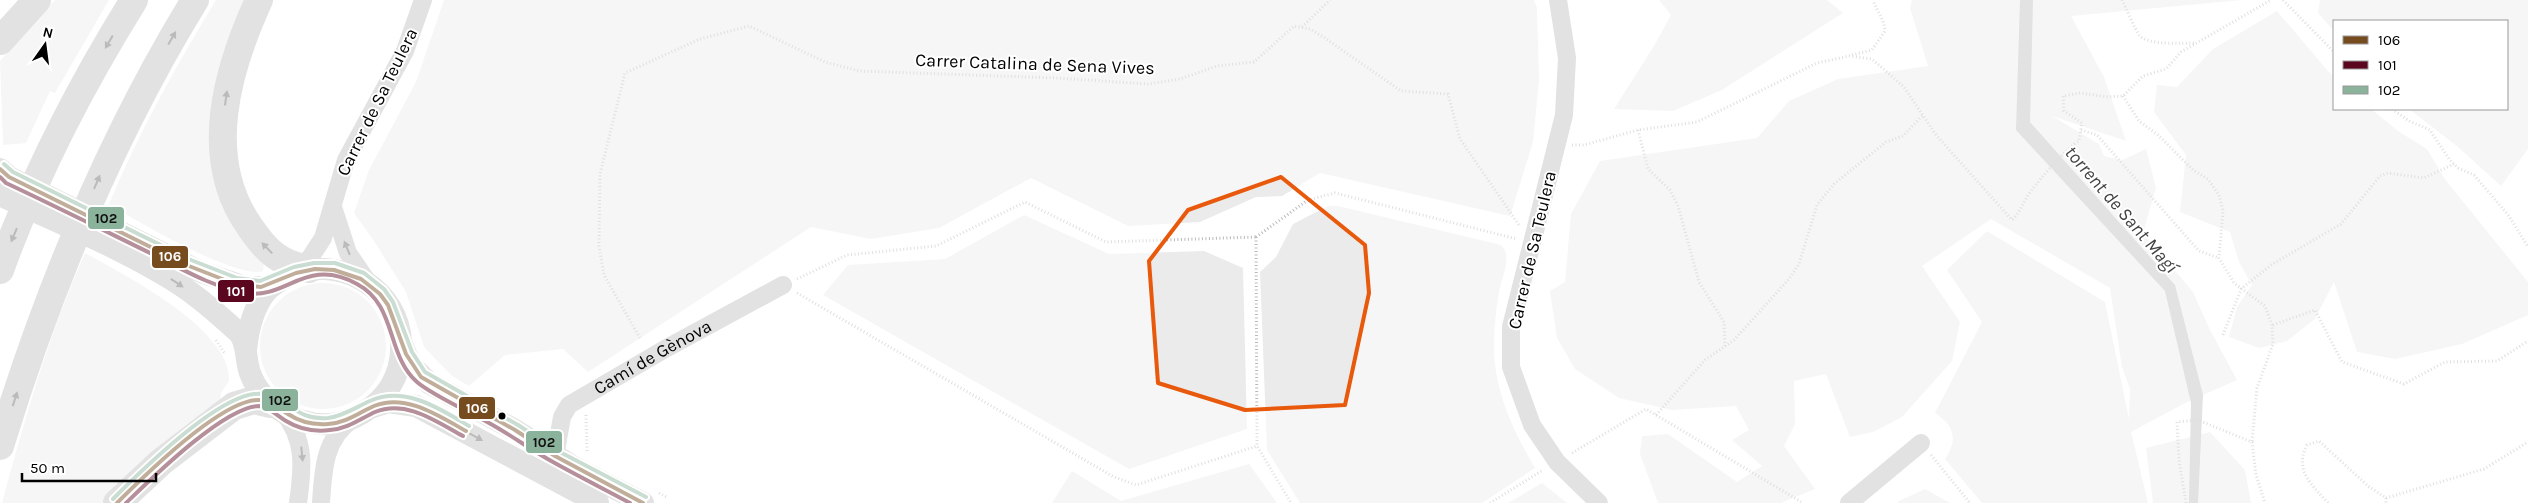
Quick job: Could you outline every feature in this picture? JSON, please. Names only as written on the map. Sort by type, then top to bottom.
[{"type":"highway","points":[[0,41],[37,0]]},
{"type":"highway","points":[[0,270],[57,139],[99,59],[134,0]]},
{"type":"highway","points":[[0,446],[56,279],[100,174],[142,92],[195,0]]},
{"type":"highway","points":[[259,0],[242,40],[230,79],[224,122],[224,163],[231,193],[250,228],[292,274]]},
{"type":"highway","points":[[117,503],[161,462],[234,406],[254,400],[276,407]]},
{"type":"street","name":"Carrer de Sa Teulera","points":[[292,274],[316,250],[333,207],[346,160],[405,51],[423,0]]},
{"type":"street","name":"Carrer de Sa Teulera","points":[[1558,0],[1567,58],[1564,115],[1511,327],[1511,367],[1532,425],[1557,462],[1598,503]]},
{"type":"street","points":[[1563,25],[1569,0]]},
{"type":"street","points":[[3,180],[123,244],[191,293],[239,334],[237,353],[256,385],[293,426],[301,448],[303,464],[298,503]]},
{"type":"street","points":[[333,207],[348,253],[370,284],[380,293],[395,316],[401,342],[410,364],[429,383],[515,430],[555,456],[643,503]]},
{"type":"street","points":[[123,244],[233,283],[255,288],[292,274],[322,268],[347,272],[370,284]]},
{"type":"street","points":[[237,353],[265,292],[292,274]]},
{"type":"street","name":"Camí de Gènova","points":[[555,456],[562,417],[569,405],[665,349],[784,285]]},
{"type":"street","points":[[321,503],[324,465],[328,449],[338,432],[378,402],[394,381],[401,355],[401,342]]},
{"type":"street","points":[[276,407],[300,420],[318,424],[332,424],[388,402],[416,406],[598,503]]},
{"type":"street","points":[[1849,503],[1921,444]]},
{"type":"path","points":[[1330,0],[1302,27],[1325,38],[1401,91],[1448,94],[1460,139],[1531,243]]},
{"type":"path","points":[[1557,144],[1584,145],[1638,130],[1698,122],[1817,63],[1872,50],[1885,31],[1884,20],[1875,8],[1873,0]]},
{"type":"path","points":[[2122,0],[2138,35],[2145,40],[2173,44],[2197,43]]},
{"type":"path","points":[[1849,56],[1872,60],[1904,87],[1936,135],[2012,220],[2022,209],[2031,191],[2060,160],[2069,146],[2079,141],[2082,123],[2064,111],[2063,96],[2080,94],[2108,98],[2123,96],[2143,76],[2166,69],[2181,52],[2271,0]]},
{"type":"path","points":[[2283,0],[2333,51]]},
{"type":"path","name":"Carrer Catalina de Sena Vives","points":[[640,338],[604,275],[599,246],[600,174],[625,73],[700,39],[749,26],[825,62],[860,70],[1057,78],[1148,84],[1180,79],[1217,66],[1254,62],[1294,26],[1302,27]]},
{"type":"path","points":[[2123,96],[2139,121],[2158,135],[2193,170],[2208,179],[2219,195],[2223,210],[2219,258],[2234,283],[2265,306],[2272,325],[2273,344],[2257,388],[2252,442],[2256,476],[2265,503]]},
{"type":"path","points":[[2393,110],[2409,121],[2430,130],[2454,164],[2474,175],[2509,216],[2528,247]]},
{"type":"path","points":[[1656,415],[1705,360],[1734,340],[1799,264],[1818,205],[1834,184],[1886,142],[1903,136],[1923,115]]},
{"type":"path","points":[[1638,130],[1648,169],[1670,190],[1678,206],[1699,282],[1724,322],[1725,346]]},
{"type":"path","points":[[2081,130],[2097,135],[2199,251],[2219,258]]},
{"type":"path","points":[[2223,335],[2240,289],[2271,265],[2341,224],[2380,176],[2388,173],[2424,178],[2454,164]]},
{"type":"path","points":[[784,285],[847,255],[936,246],[1025,202],[1106,242],[1256,237],[1308,200],[1335,192],[1531,243]]},
{"type":"path","points":[[1256,237],[1257,446],[1291,503]]},
{"type":"path","points":[[784,285],[1114,477],[1128,482],[1136,484],[1257,446]]},
{"type":"path","points":[[2272,325],[2315,310],[2342,362],[2404,384],[2445,362],[2497,361],[2528,341]]},
{"type":"path","points":[[213,337],[237,353]]},
{"type":"path","points":[[1490,503],[1646,409],[1803,503]]},
{"type":"path","points":[[2186,503],[2179,460],[2177,422],[2198,420],[2252,442]]},
{"type":"path","points":[[2328,503],[2306,478],[2301,457],[2307,445],[2319,441],[2368,486],[2386,498]]},
{"type":"path","points":[[2386,498],[2484,469],[2528,442]]},
{"type":"path","points":[[1921,444],[1970,503]]},
{"type":"path","points":[[2386,498],[2386,503]]},
{"type":"highlighted area","points":[[1281,177],[1365,245],[1369,293],[1345,405],[1245,410],[1158,383],[1149,261],[1188,210]]},
{"type":"shaded area","points":[[55,0],[109,0],[55,93],[50,91],[26,143],[3,145],[0,61]]},
{"type":"shaded area","points":[[216,0],[249,0],[224,63],[242,238],[264,264],[263,271],[250,271],[232,267],[210,258],[162,235],[109,204],[159,100]]},
{"type":"shaded area","points":[[444,0],[1534,0],[1537,8],[1539,80],[1533,142],[1510,216],[1320,173],[1282,196],[1256,197],[1200,222],[1128,226],[1031,178],[939,228],[871,239],[811,227],[588,372],[563,349],[505,355],[469,386],[452,376],[424,347],[406,292],[354,213],[369,170],[416,82]]},
{"type":"shaded area","points":[[1659,0],[1827,0],[1843,13],[1722,90],[1673,111],[1614,109],[1654,46],[1671,15]]},
{"type":"shaded area","points":[[1912,0],[2242,0],[2071,16],[2104,77],[2126,141],[2052,116],[2099,144],[2104,156],[2122,160],[2146,149],[2156,188],[2143,233],[2193,292],[2210,330],[2237,380],[2187,402],[2131,432],[2148,503],[1982,503],[1945,459],[1952,446],[1952,434],[1947,423],[1935,413],[1982,322],[1947,270],[1987,231],[2105,302],[2129,419],[2130,389],[2122,367],[2110,288],[1991,219],[1922,266],[1960,322],[1952,361],[1902,417],[1873,432],[1850,437],[1826,374],[1794,381],[1795,424],[1784,446],[1815,489],[1781,503],[1658,503],[1640,454],[1642,436],[1668,434],[1737,482],[1762,466],[1732,440],[1749,430],[1736,406],[1672,410],[1619,398],[1575,369],[1557,338],[1550,291],[1565,282],[1571,214],[1600,161],[1757,138],[1789,101],[1838,79],[1928,66],[1910,8]]},
{"type":"shaded area","points":[[2020,0],[2033,0],[2030,122],[2175,285],[2203,395],[2198,503],[2189,503],[2191,403],[2165,291],[2016,130]]},
{"type":"shaded area","points":[[2320,0],[2528,0],[2528,149],[2501,186],[2458,147],[2410,110],[2508,110],[2508,20],[2333,20],[2333,30],[2318,13]]},
{"type":"shaded area","points":[[2277,11],[2333,75],[2333,110],[2372,110],[2398,131],[2427,149],[2444,178],[2528,282],[2528,315],[2462,344],[2395,359],[2357,352],[2334,282],[2315,319],[2287,341],[2259,348],[2229,337],[2237,307],[2252,285],[2239,262],[2230,232],[2180,212],[2186,155],[2154,112],[2157,85],[2177,87],[2213,49]]},
{"type":"shaded area","points":[[1328,206],[1338,206],[1501,245],[1505,251],[1506,264],[1495,319],[1494,346],[1497,379],[1512,425],[1535,468],[1482,503],[1300,503],[1267,450],[1260,272],[1276,257],[1293,224]]},
{"type":"shaded area","points":[[1024,215],[1109,254],[1204,251],[1243,268],[1247,429],[1129,469],[823,295],[848,265],[945,259]]},
{"type":"shaded area","points":[[85,253],[148,289],[195,324],[214,342],[226,362],[229,381],[221,393],[220,402],[103,503],[2,503],[49,345]]},
{"type":"shaded area","points":[[323,283],[347,288],[367,302],[381,322],[386,346],[381,370],[367,390],[347,404],[323,409],[299,404],[279,390],[265,370],[260,346],[265,322],[279,302],[299,288]]},
{"type":"shaded area","points":[[2210,432],[2245,470],[2251,503],[2153,503],[2146,448]]},
{"type":"shaded area","points":[[1249,464],[1277,503],[1052,503],[1072,471],[1121,501]]},
{"type":"shaded area","points":[[1542,483],[1567,503],[1508,503]]},
{"type":"shaded area","points":[[1925,489],[1950,503],[1897,503],[1899,501]]},
{"type":"transit line","name":"102","points":[[4,164],[13,172],[191,260],[237,278],[260,281],[294,267],[314,263],[335,263],[364,273],[384,289],[393,302],[412,352],[425,372],[518,425],[558,451],[646,497]]},
{"type":"transit line","name":"106","points":[[0,169],[9,177],[189,266],[235,284],[261,287],[296,273],[315,269],[334,270],[361,279],[380,294],[388,305],[406,354],[421,377],[515,430],[555,456],[643,503]]},
{"type":"transit line","name":"101","points":[[0,177],[6,183],[186,271],[209,282],[233,290],[246,293],[273,291],[310,276],[324,275],[339,277],[357,284],[370,293],[379,304],[400,358],[407,371],[417,382],[441,398],[630,503]]},
{"type":"transit line","name":"102","points":[[113,499],[142,470],[183,434],[226,404],[246,396],[262,394],[271,396],[300,413],[317,418],[339,415],[383,397],[409,397],[434,406],[469,426]]},
{"type":"transit line","name":"106","points":[[117,503],[164,458],[206,424],[245,402],[265,401],[297,419],[323,424],[341,422],[374,406],[398,402],[422,408],[466,431]]},
{"type":"transit line","name":"101","points":[[126,503],[170,462],[209,430],[245,409],[259,406],[270,410],[296,426],[319,431],[342,428],[375,412],[398,408],[421,414],[463,436]]},
{"type":"water label","name":"torrent de Sant Magí","points":[[2122,209]]}]
